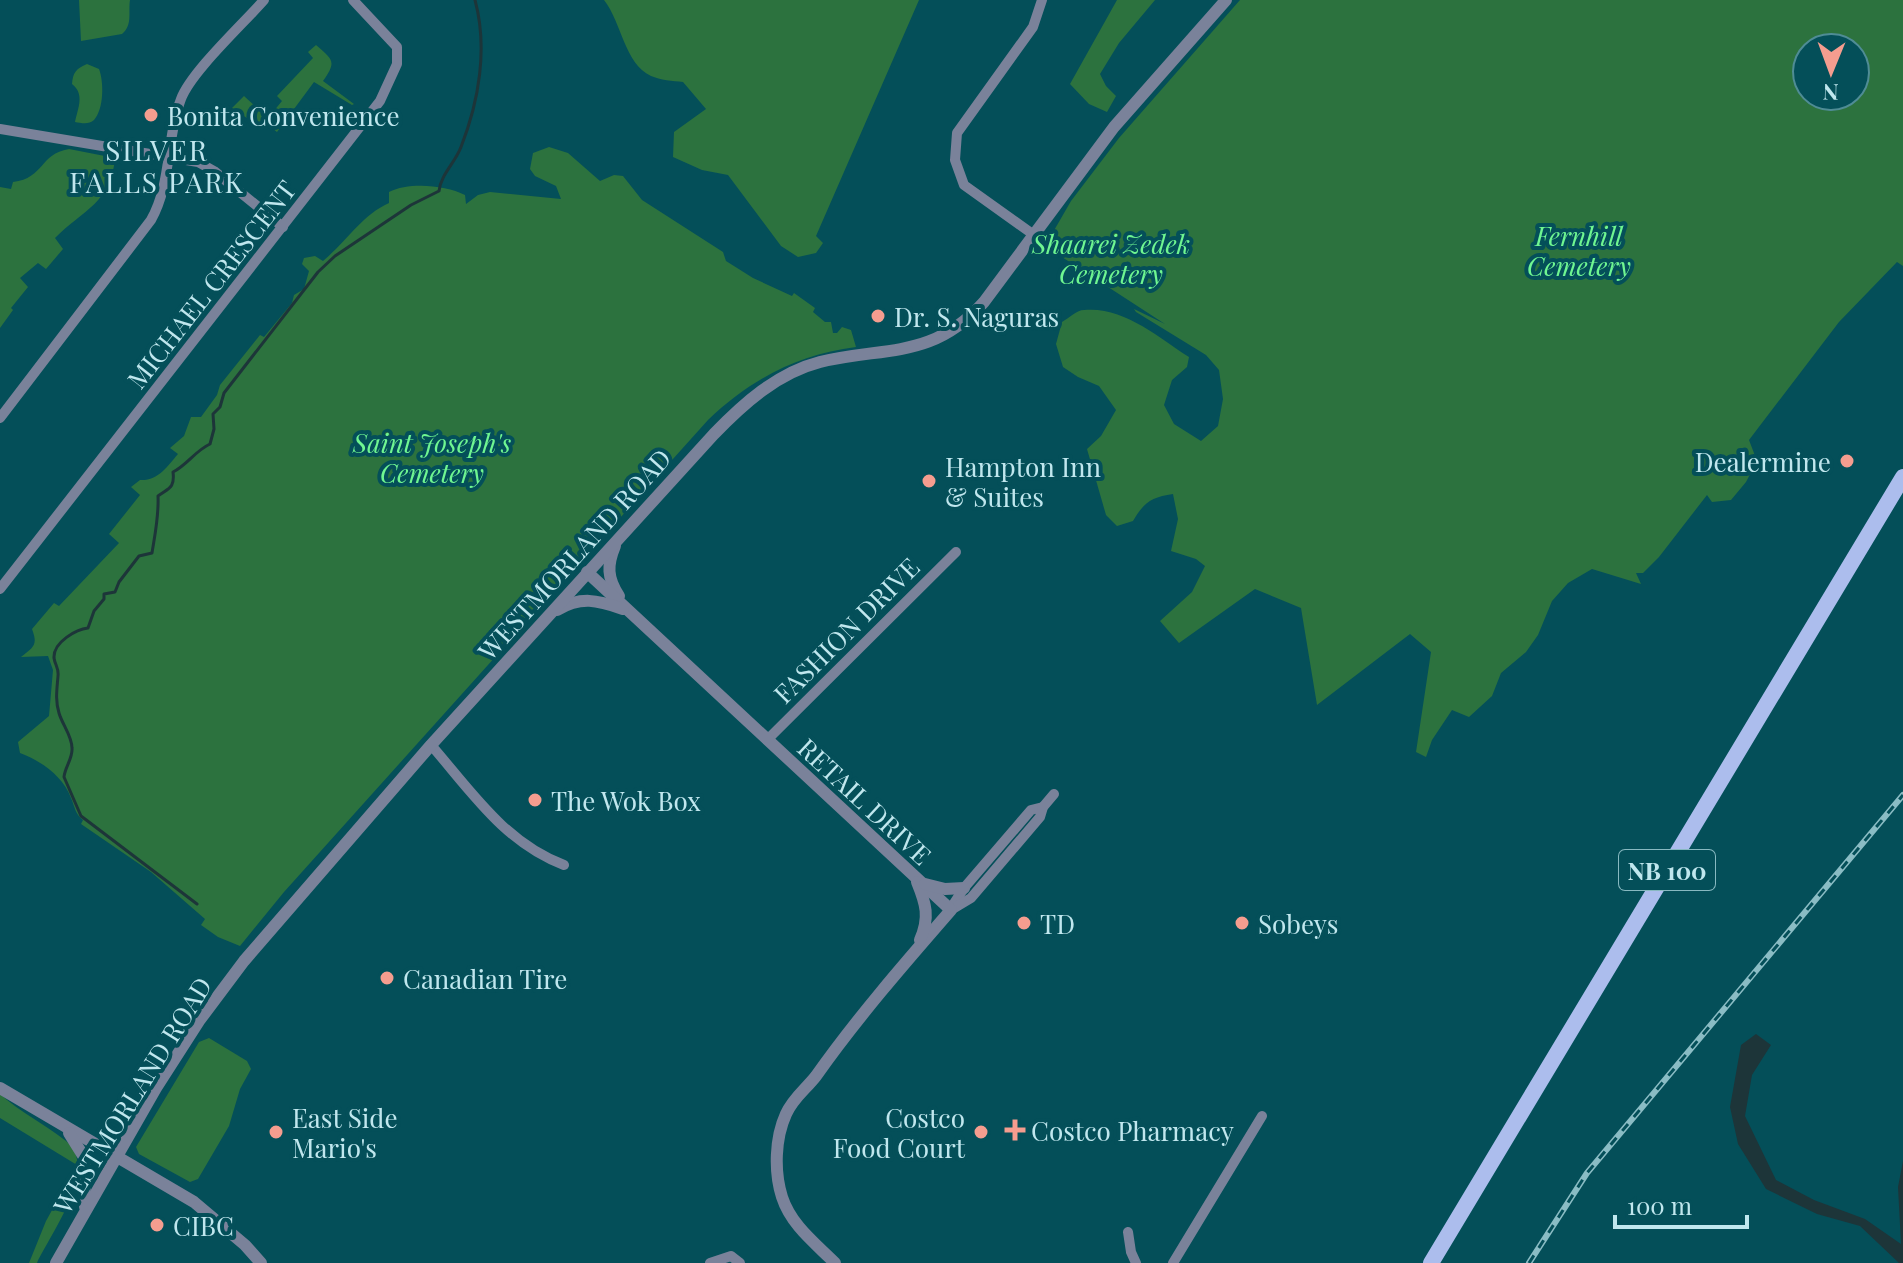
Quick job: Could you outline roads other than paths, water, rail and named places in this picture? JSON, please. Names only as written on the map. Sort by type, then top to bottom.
[{"type":"main road","name":"NB 100","points":[[1431,1263],[1903,477]]},
{"type":"street","points":[[0,418],[151,220],[159,202],[183,94],[264,0]]},
{"type":"street","name":"MICHAEL CRESCENT","points":[[0,589],[375,108],[397,64],[395,42],[353,0]]},
{"type":"street","points":[[1034,235],[964,185],[955,160],[957,133],[1033,27],[1042,0]]},
{"type":"street","name":"WESTMORLAND ROAD","points":[[56,1263],[156,1088],[219,992],[307,886],[619,537],[733,415],[778,379],[818,363],[887,354],[942,336],[963,323],[980,306],[1114,127],[1226,0]]},
{"type":"street","points":[[0,129],[192,160],[208,167],[283,227]]},
{"type":"street","points":[[619,537],[611,555],[609,575],[629,612]]},
{"type":"street","name":"FASHION DRIVE","points":[[767,740],[956,552]]},
{"type":"street","name":"RETAIL DRIVE","points":[[587,572],[951,910]]},
{"type":"street","points":[[547,616],[567,604],[589,599],[629,612]]},
{"type":"street","points":[[431,745],[502,828],[527,848],[564,865]]},
{"type":"street","points":[[951,910],[971,898],[1040,817],[1043,807],[1054,794]]},
{"type":"street","points":[[835,1263],[797,1226],[783,1200],[777,1157],[784,1124],[791,1120],[810,1083],[843,1037],[951,910],[964,888],[1031,810],[1043,807]]},
{"type":"street","points":[[916,879],[936,888],[964,888]]},
{"type":"street","points":[[916,879],[928,911],[916,951]]},
{"type":"street","points":[[0,1088],[194,1202],[245,1245],[261,1263]]},
{"type":"street","points":[[1173,1263],[1262,1116]]},
{"type":"street","points":[[65,1128],[84,1157],[85,1209]]},
{"type":"street","points":[[1128,1232],[1136,1263]]},
{"type":"street","points":[[710,1263],[731,1256],[740,1263]]},
{"type":"water","points":[[1756,1034],[1771,1045],[1752,1075],[1745,1116],[1776,1180],[1814,1200],[1865,1219],[1901,1244],[1898,1187],[1903,1161],[1903,1263],[1899,1263],[1860,1226],[1817,1214],[1766,1189],[1738,1144],[1730,1107],[1741,1045]]},
{"type":"waterway","points":[[197,904],[81,816],[64,777],[72,748],[58,708],[55,652],[66,637],[88,628],[104,594],[115,592],[139,556],[152,553],[158,496],[172,485],[173,472],[210,444],[214,429],[213,414],[220,407],[224,393],[318,272],[335,256],[411,205],[439,191],[442,179],[461,147],[477,93],[481,37],[475,0]]},
{"type":"railway","points":[[1529,1263],[1587,1173],[1903,795]]},
{"type":"place","name":"Bonita Convenience","points":[[151,115]]},
{"type":"place","name":"Dr. S. Naguras","points":[[878,316]]},
{"type":"place","name":"Dealermine","points":[[1847,461]]},
{"type":"place","name":"Hampton Inn & Suites","points":[[929,481]]},
{"type":"place","name":"The Wok Box","points":[[535,800]]},
{"type":"place","name":"TD","points":[[1024,923]]},
{"type":"place","name":"Sobeys","points":[[1242,923]]},
{"type":"place","name":"Canadian Tire","points":[[387,978]]},
{"type":"place","name":"Costco Pharmacy","points":[[1015,1130]]},
{"type":"place","name":"East Side Mario's","points":[[276,1132]]},
{"type":"place","name":"Costco Food Court","points":[[981,1132]]},
{"type":"place","name":"CIBC","points":[[157,1225]]},
{"type":"district","name":"SILVER FALLS PARK","points":[[157,165]]},
{"type":"park label","name":"Fernhill Cemetery","points":[[1579,250]]},
{"type":"park label","name":"Shaarei Zedek Cemetery","points":[[1111,258]]},
{"type":"park label","name":"Saint Joseph's Cemetery","points":[[432,457]]}]
